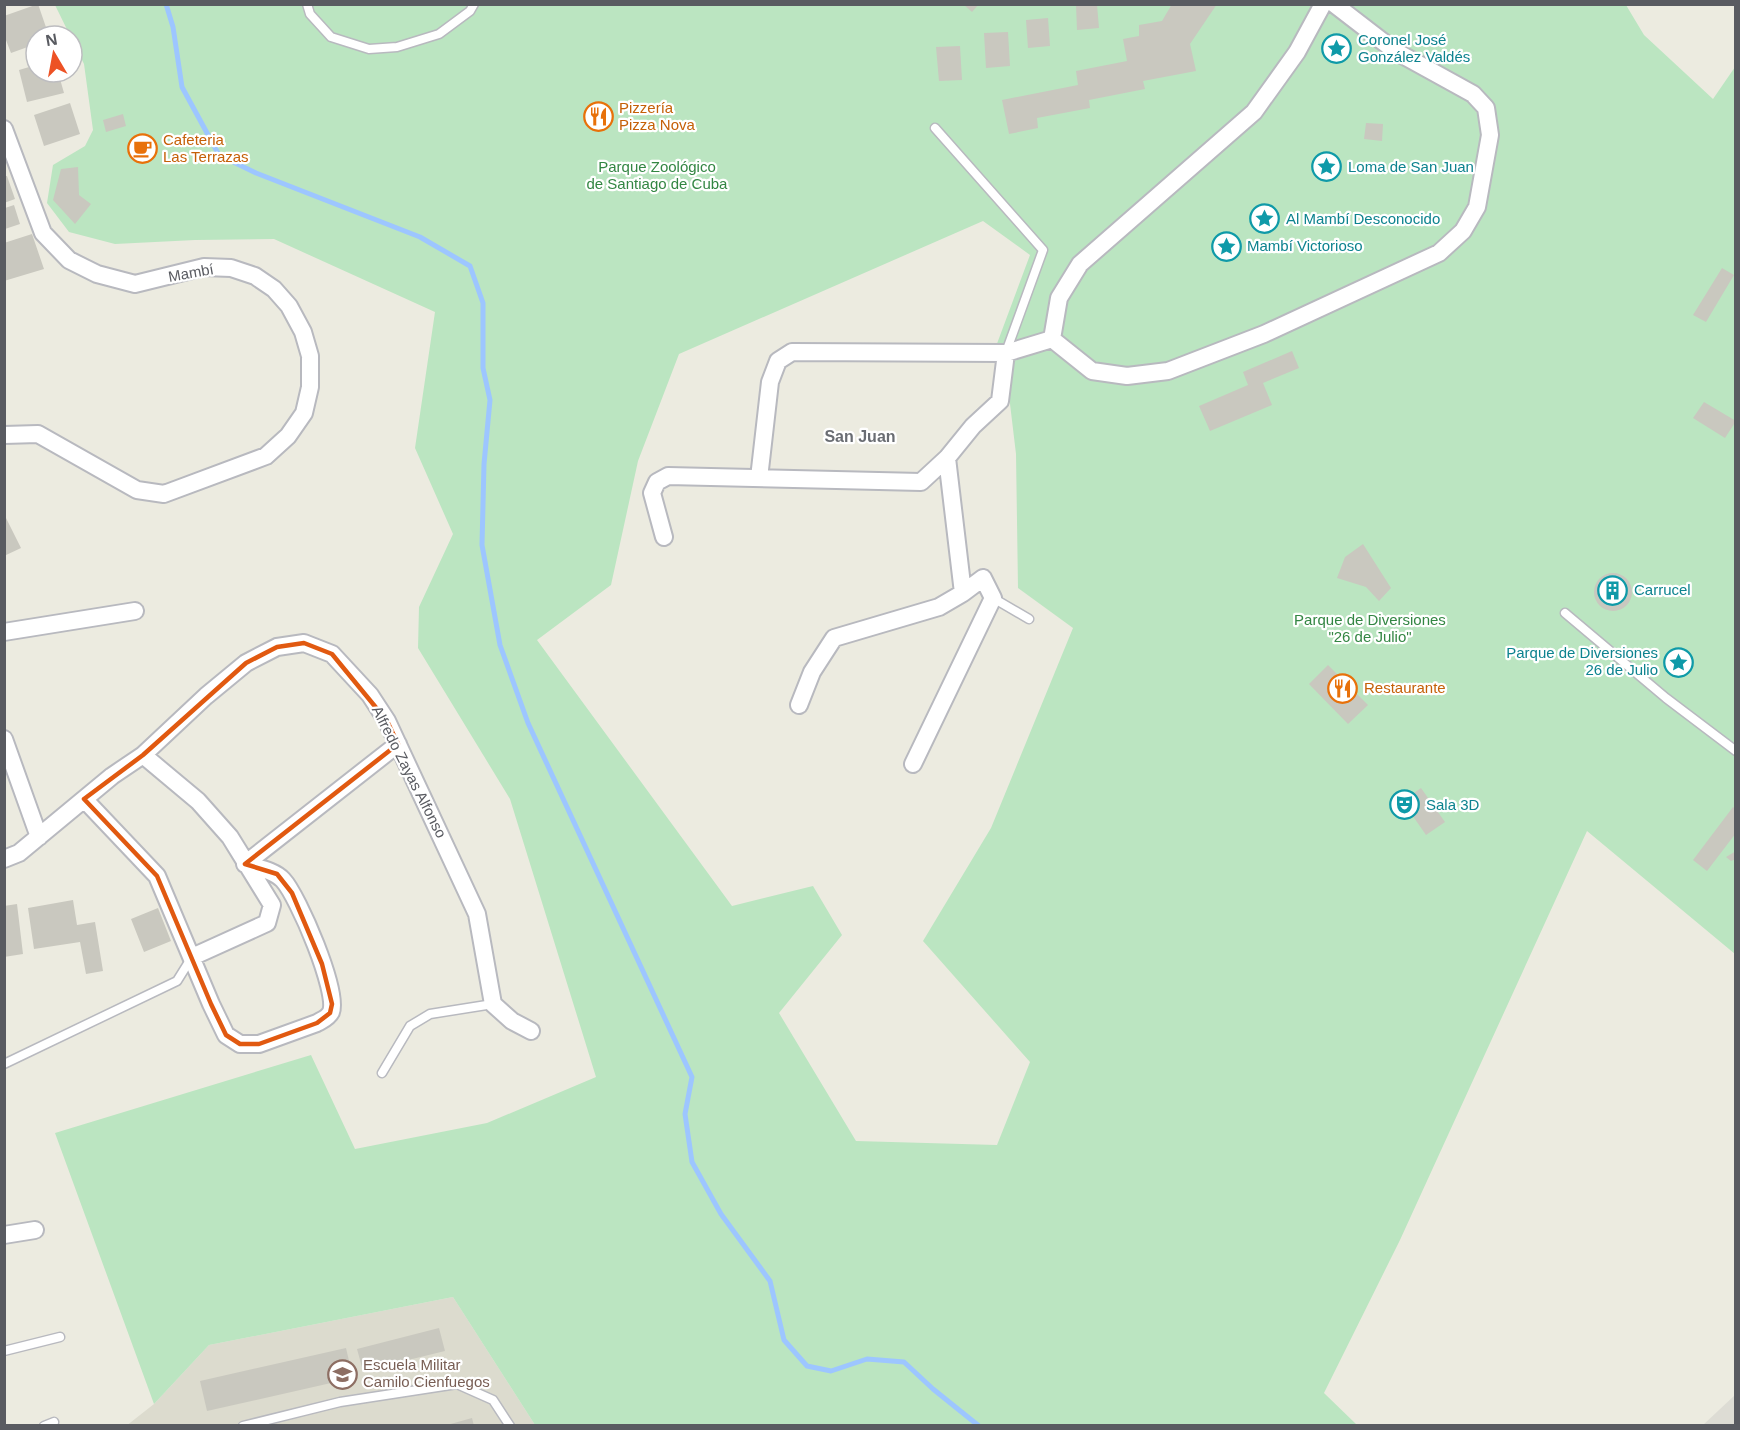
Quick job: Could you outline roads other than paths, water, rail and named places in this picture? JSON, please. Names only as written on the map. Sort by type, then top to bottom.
[{"type":"street","points":[[1052,339],[1059,297],[1080,264],[1254,112],[1297,52],[1323,4]]},
{"type":"street","points":[[1052,339],[1092,371],[1127,376],[1168,371],[1264,334],[1439,253],[1463,231],[1477,207],[1481,187],[1490,135],[1486,108],[1473,94],[1395,51],[1334,4]]},
{"type":"street","name":"Mambí","points":[[4,129],[43,233],[69,260],[97,274],[135,284],[204,267],[231,268],[255,276],[274,289],[289,306],[303,332],[310,356],[310,387],[304,413],[288,436],[266,456],[164,494],[137,490],[38,434],[4,435]]},
{"type":"street","points":[[759,478],[770,382],[778,361],[792,352],[1006,353],[1052,339]]},
{"type":"street","points":[[664,537],[652,493],[657,482],[668,476],[921,482],[947,458],[973,426],[1000,401],[1006,353]]},
{"type":"street","points":[[947,458],[963,593]]},
{"type":"street","points":[[800,705],[812,672],[834,638],[939,607],[983,578],[993,598],[914,764]]},
{"type":"street","points":[[4,632],[135,611]]},
{"type":"street","name":"Alfredo Zayas Alfonso","points":[[4,859],[19,853],[112,776],[143,755],[206,696],[246,663],[276,647],[304,643],[332,654],[370,695],[387,721],[477,914],[493,1004]]},
{"type":"street","points":[[4,740],[39,837]]},
{"type":"street","points":[[245,864],[398,744]]},
{"type":"street","points":[[143,755],[198,801],[230,837],[272,904],[267,922],[192,957]]},
{"type":"street","points":[[84,799],[157,876],[226,1035],[240,1044],[259,1044],[325,1019],[330,1013],[332,1004],[322,964],[306,920],[292,893],[278,874],[245,864]]},
{"type":"street","points":[[493,1004],[512,1022],[531,1031]]},
{"type":"street","points":[[4,1235],[35,1230]]},
{"type":"lane","points":[[307,4],[310,14],[332,37],[369,49],[397,47],[439,34],[470,11],[474,4]]},
{"type":"lane","points":[[935,128],[1043,250],[1006,353]]},
{"type":"lane","points":[[993,598],[1029,620]]},
{"type":"lane","points":[[1565,613],[1666,698],[1736,750]]},
{"type":"lane","points":[[4,1064],[177,981],[192,957]]},
{"type":"lane","points":[[382,1072],[410,1026],[430,1014],[493,1004]]},
{"type":"lane","points":[[4,1351],[60,1337]]},
{"type":"lane","points":[[243,1425],[340,1402],[457,1384],[493,1400],[510,1425]]},
{"type":"lane","points":[[44,1425],[54,1422]]},
{"type":"waterway","points":[[166,4],[173,27],[182,87],[219,155],[256,173],[420,237],[470,266],[483,303],[483,368],[490,400],[484,464],[482,545],[500,645],[528,723],[692,1077],[685,1114],[692,1162],[721,1214],[770,1281],[784,1340],[807,1366],[831,1371],[867,1359],[904,1362],[979,1426]]},
{"type":"place","name":"Coronel José González Valdés","points":[[1337,49]]},
{"type":"place","name":"Pizzería Pizza Nova","points":[[598,117]]},
{"type":"place","name":"Cafeteria Las Terrazas","points":[[142,149]]},
{"type":"place","name":"Loma de San Juan","points":[[1327,167]]},
{"type":"place","name":"Al Mambí Desconocido","points":[[1265,219]]},
{"type":"place","name":"Mambí Victorioso","points":[[1226,246]]},
{"type":"place","name":"Carrucel","points":[[1613,590]]},
{"type":"place","name":"Parque de Diversiones 26 de Julio","points":[[1679,662]]},
{"type":"place","name":"Restaurante","points":[[1343,688]]},
{"type":"place","name":"Sala 3D","points":[[1405,805]]},
{"type":"place","name":"Escuela Militar Camilo Cienfuegos","points":[[342,1374]]},
{"type":"district","name":"San Juan","points":[[860,436]]},
{"type":"park label","name":"Parque Zoológico de Santiago de Cuba","points":[[657,176]]},
{"type":"park label","name":"Parque de Diversiones \"26 de Julio\"","points":[[1370,628]]}]
